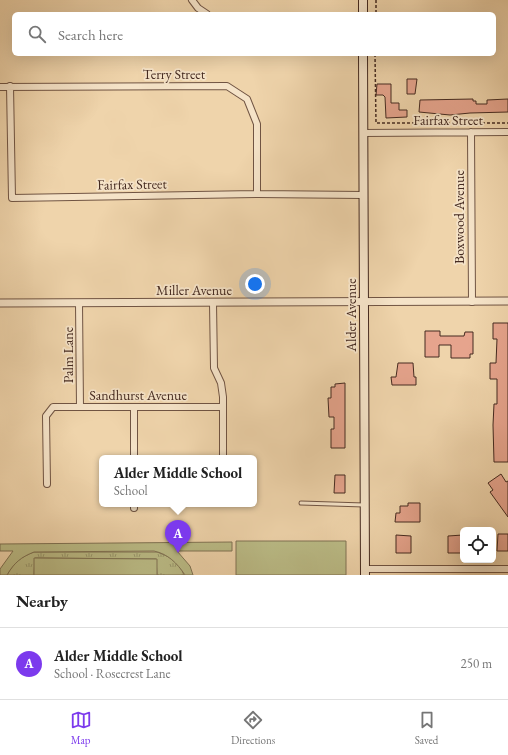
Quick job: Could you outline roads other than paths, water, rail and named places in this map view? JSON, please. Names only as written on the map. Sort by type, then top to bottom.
[{"type":"main road","points":[[363,0],[363,12]]},
{"type":"main road","name":"Alder Avenue","points":[[363,56],[365,572]]},
{"type":"street","points":[[192,0],[198,8],[204,12]]},
{"type":"street","name":"Fairfax Street","points":[[10,86],[12,198],[257,194],[363,195]]},
{"type":"street","name":"Terry Street","points":[[0,87],[226,86],[247,99],[257,124],[257,194]]},
{"type":"street","name":"Boxwood Avenue","points":[[471,132],[472,302]]},
{"type":"street","name":"Fairfax Street","points":[[363,133],[508,132]]},
{"type":"street","name":"Miller Avenue","points":[[0,303],[508,302]]},
{"type":"street","name":"Palm Lane","points":[[79,303],[80,407]]},
{"type":"street","points":[[213,303],[214,368],[221,383],[223,407],[223,455]]},
{"type":"street","name":"Sandhurst Avenue","points":[[47,484],[46,416],[53,407],[223,407]]},
{"type":"street","points":[[134,407],[134,455]]},
{"type":"street","points":[[365,572],[508,568]]},
{"type":"lane","points":[[301,503],[364,505]]},
{"type":"place","name":"Alder Middle School","points":[[178,553]]}]
